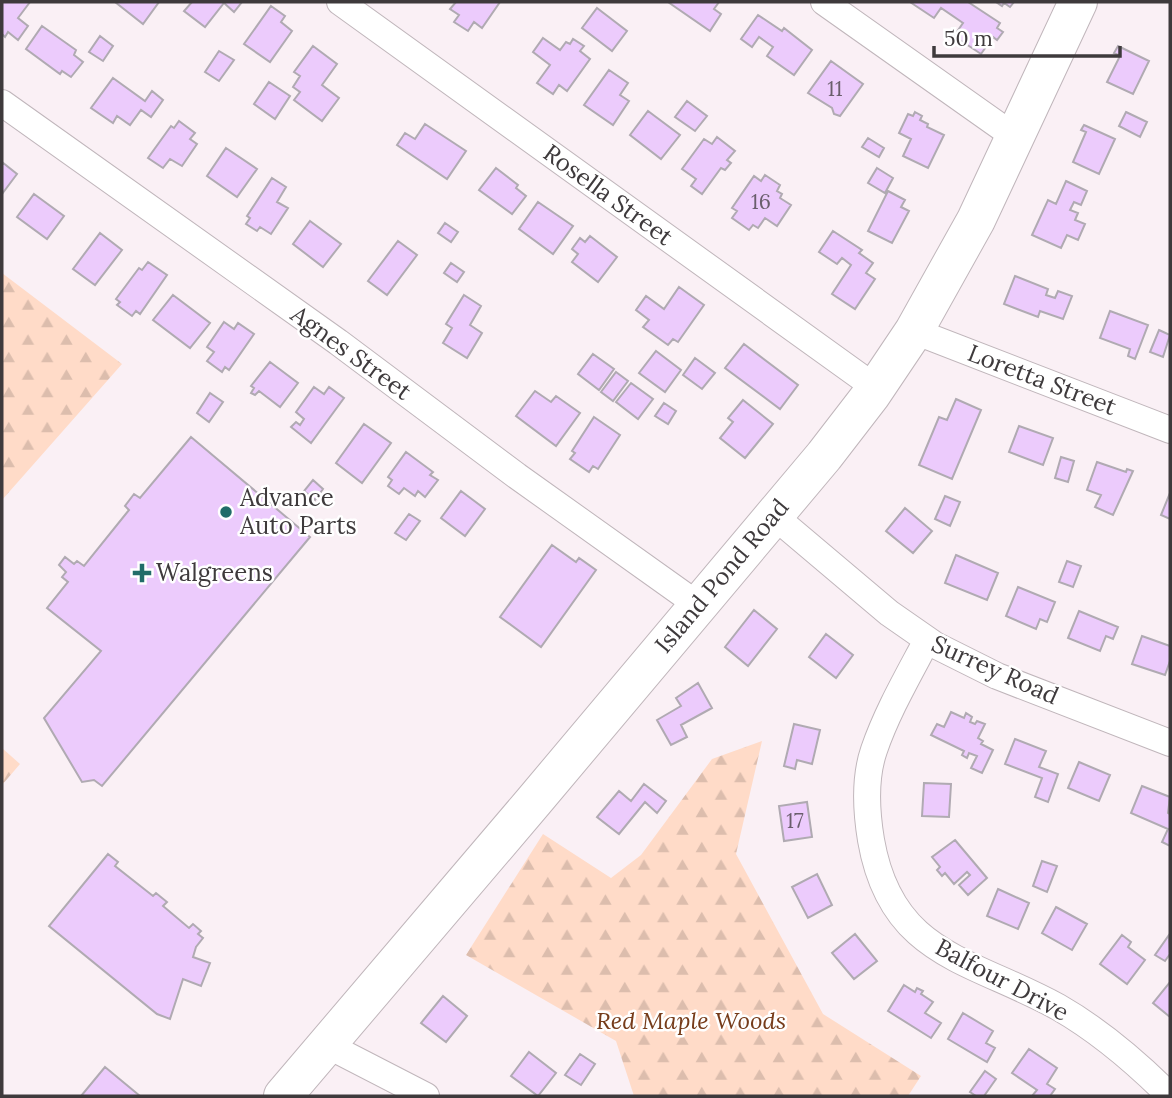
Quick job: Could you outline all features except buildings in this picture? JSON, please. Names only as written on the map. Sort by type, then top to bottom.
[{"type":"main road","name":"Island Pond Road","points":[[283,1096],[824,456],[876,388],[914,331],[976,220],[1078,2]]},
{"type":"street","name":"Rosella Street","points":[[340,2],[876,388]]},
{"type":"street","points":[[824,2],[1015,137]]},
{"type":"street","name":"Agnes Street","points":[[2,103],[338,342],[517,476],[698,605]]},
{"type":"street","name":"Loretta Street","points":[[914,331],[1170,430]]},
{"type":"street","name":"Surrey Road","points":[[773,515],[889,613],[927,640],[997,676],[1170,743]]},
{"type":"street","name":"Balfour Drive","points":[[927,640],[873,751],[868,774],[869,827],[876,861],[888,894],[907,924],[931,944],[964,964],[1076,1018],[1125,1054],[1170,1096]]},
{"type":"street","points":[[327,1045],[426,1096]]},
{"type":"green space","points":[[2,273],[122,364],[2,500]]},
{"type":"green space","name":"Red Maple Woods","points":[[762,741],[736,854],[823,1014],[921,1076],[908,1096],[634,1096],[616,1041],[466,955],[543,834],[611,878],[641,855],[712,759]]},
{"type":"green space","points":[[2,748],[20,764],[2,785]]},
{"type":"place","name":"Advance Auto Parts","points":[[226,512]]},
{"type":"place","name":"Walgreens","points":[[142,573]]}]
